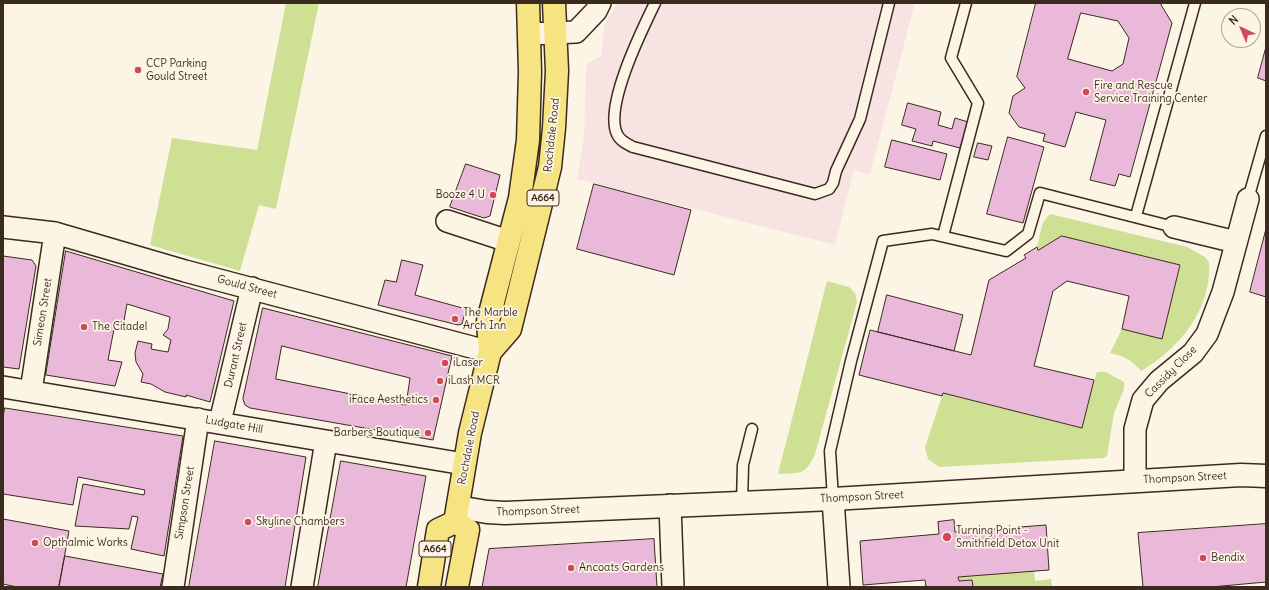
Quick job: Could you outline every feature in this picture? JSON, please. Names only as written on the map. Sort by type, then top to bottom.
[{"type":"highway","name":"Rochdale Road","points":[[456,515],[464,464],[490,352],[488,321],[520,198],[528,140],[530,34],[528,3]]},
{"type":"highway","name":"Rochdale Road","points":[[490,352],[510,329],[550,167],[557,71],[554,3]]},
{"type":"highway","name":"A664","points":[[429,587],[438,530],[456,515],[468,530],[457,587]]},
{"type":"street","points":[[530,34],[576,32],[596,11],[600,3]]},
{"type":"street","name":"Cassidy Close","points":[[1135,481],[1135,429],[1143,400],[1159,381],[1193,352],[1207,334],[1221,299],[1248,199]]},
{"type":"street","points":[[447,220],[508,241]]},
{"type":"street","name":"Gould Street","points":[[3,227],[55,233],[186,271],[490,352]]},
{"type":"street","points":[[1174,227],[1236,242]]},
{"type":"street","name":"Simeon Street","points":[[31,391],[55,233]]},
{"type":"street","name":"Durant Street","points":[[220,422],[252,288]]},
{"type":"street","name":"Ludgate Hill","points":[[3,387],[220,422],[464,464]]},
{"type":"street","name":"Simpson Street","points":[[173,587],[198,419]]},
{"type":"street","points":[[302,587],[326,441]]},
{"type":"street","name":"Thompson Street","points":[[456,515],[487,512],[742,503],[1241,475],[1266,476]]},
{"type":"street","points":[[834,498],[839,587]]},
{"type":"street","points":[[670,505],[673,587]]},
{"type":"lane","points":[[655,3],[619,87],[615,120],[617,133],[623,142],[633,147],[816,194],[829,189],[833,183],[836,171],[860,119],[889,3]]},
{"type":"lane","points":[[942,236],[978,103],[951,58],[966,3]]},
{"type":"lane","points":[[1136,216],[1195,3]]},
{"type":"lane","points":[[1248,199],[1266,136]]},
{"type":"lane","points":[[834,498],[830,451],[851,361],[883,240],[932,234],[1006,251],[1028,234],[1040,193],[1136,216],[1174,227]]},
{"type":"lane","points":[[742,503],[743,465],[752,429]]},
{"type":"shaded area","points":[[617,3],[915,3],[870,174],[854,170],[835,245],[577,179],[584,138],[586,68],[588,63],[601,56],[604,26]]},
{"type":"green space","points":[[286,3],[319,3],[276,209],[259,205],[240,271],[150,245],[172,138],[257,150]]},
{"type":"green space","points":[[1050,214],[1187,247],[1205,257],[1209,262],[1209,279],[1205,296],[1191,326],[1168,351],[1141,371],[1127,359],[1110,353],[1122,329],[1162,339],[1180,265],[1062,236],[1038,250],[1037,247],[1043,222]]},
{"type":"green space","points":[[827,281],[849,287],[855,293],[857,302],[815,454],[805,470],[792,474],[778,474]]},
{"type":"green space","points":[[1097,372],[1106,372],[1124,382],[1124,389],[1114,413],[1107,456],[1103,458],[939,467],[928,459],[925,447],[943,393],[1081,428]]},
{"type":"green space","points":[[1034,571],[1035,581],[1051,579],[1052,587],[973,587],[972,580],[959,581],[958,577]]},
{"type":"building","name":"Fire and Rescue Service Training Center","points":[[1036,3],[1160,3],[1172,23],[1130,177],[1119,174],[1115,186],[1090,180],[1106,120],[1076,112],[1065,147],[1043,141],[1045,134],[1019,127],[1009,113],[1013,96],[1025,88],[1017,77]],"holes":[[[1081,13],[1118,21],[1129,38],[1123,64],[1112,71],[1068,59]]]},
{"type":"building","points":[[1266,47],[1266,81],[1258,78]]},
{"type":"building","points":[[908,103],[941,112],[938,125],[952,129],[955,118],[968,122],[960,148],[933,141],[932,146],[912,141],[916,129],[902,125]]},
{"type":"building","points":[[1008,137],[1044,147],[1023,223],[987,214]]},
{"type":"building","points":[[892,140],[947,154],[940,180],[885,167]]},
{"type":"building","points":[[978,143],[992,146],[988,160],[974,157]]},
{"type":"building","points":[[466,164],[500,175],[490,216],[484,218],[450,207]]},
{"type":"building","points":[[594,184],[691,210],[674,275],[577,249]]},
{"type":"building","points":[[1266,229],[1266,297],[1250,292]]},
{"type":"building","points":[[1062,236],[1180,265],[1162,339],[1122,329],[1129,296],[1067,281],[1053,291],[1034,366],[1094,380],[1082,428],[943,393],[942,396],[859,375],[870,330],[971,355],[989,280],[1026,258],[1024,255],[1037,247],[1038,250]]},
{"type":"building","name":"The Citadel","points":[[66,251],[234,301],[210,402],[186,395],[186,397],[165,392],[151,384],[141,382],[143,374],[136,362],[135,353],[138,341],[152,344],[151,349],[168,352],[171,340],[163,335],[168,329],[170,317],[127,304],[123,326],[115,324],[108,360],[122,362],[115,386],[46,375]]},
{"type":"building","points":[[3,256],[32,260],[36,266],[19,369],[3,367]]},
{"type":"building","points":[[402,260],[423,265],[415,295],[466,309],[462,324],[458,325],[378,305],[385,280],[396,282]]},
{"type":"building","points":[[887,295],[963,315],[954,351],[878,332]]},
{"type":"building","points":[[263,308],[452,356],[433,440],[250,408],[245,405],[243,399]],"holes":[[[282,346],[410,378],[406,405],[276,379]]]},
{"type":"building","points":[[5,408],[183,436],[164,556],[131,549],[138,517],[132,516],[129,529],[75,526],[83,484],[144,495],[145,490],[78,477],[73,505],[3,494],[3,417]]},
{"type":"building","name":"Skyline Chambers","points":[[215,441],[306,457],[285,587],[189,587]]},
{"type":"building","points":[[341,461],[426,476],[406,587],[318,587]]},
{"type":"building","name":"Opthalmic Works","points":[[3,519],[69,531],[59,587],[17,587],[3,584]]},
{"type":"building","points":[[954,520],[955,532],[1046,525],[1049,570],[958,577],[959,581],[972,580],[973,587],[922,587],[926,586],[925,580],[863,585],[860,541],[939,534],[938,522]]},
{"type":"building","name":"Bendix","points":[[1266,524],[1266,582],[1211,587],[1143,587],[1138,533]]},
{"type":"building","name":"Ancoats Gardens","points":[[654,539],[657,587],[482,587],[489,549]]},
{"type":"building","points":[[65,556],[163,574],[160,587],[59,587]]},
{"type":"place","name":"CCP Parking Gould Street","points":[[138,70]]},
{"type":"place","name":"Fire and Rescue Service Training Center","points":[[1086,92]]},
{"type":"place","name":"Booze 4 U","points":[[493,195]]},
{"type":"place","name":"The Marble Arch Inn","points":[[455,319]]},
{"type":"place","name":"The Citadel","points":[[84,327]]},
{"type":"place","name":"iLaser","points":[[445,363]]},
{"type":"place","name":"iLash MCR","points":[[440,381]]},
{"type":"place","name":"iFace Aesthetics","points":[[436,400]]},
{"type":"place","name":"Barbers Boutique","points":[[428,433]]},
{"type":"place","name":"Skyline Chambers","points":[[248,522]]},
{"type":"place","name":"Turning Point - Smithfield Detox Unit","points":[[947,537]]},
{"type":"place","name":"Opthalmic Works","points":[[35,543]]},
{"type":"place","name":"Bendix","points":[[1203,558]]},
{"type":"place","name":"Ancoats Gardens","points":[[571,568]]}]
